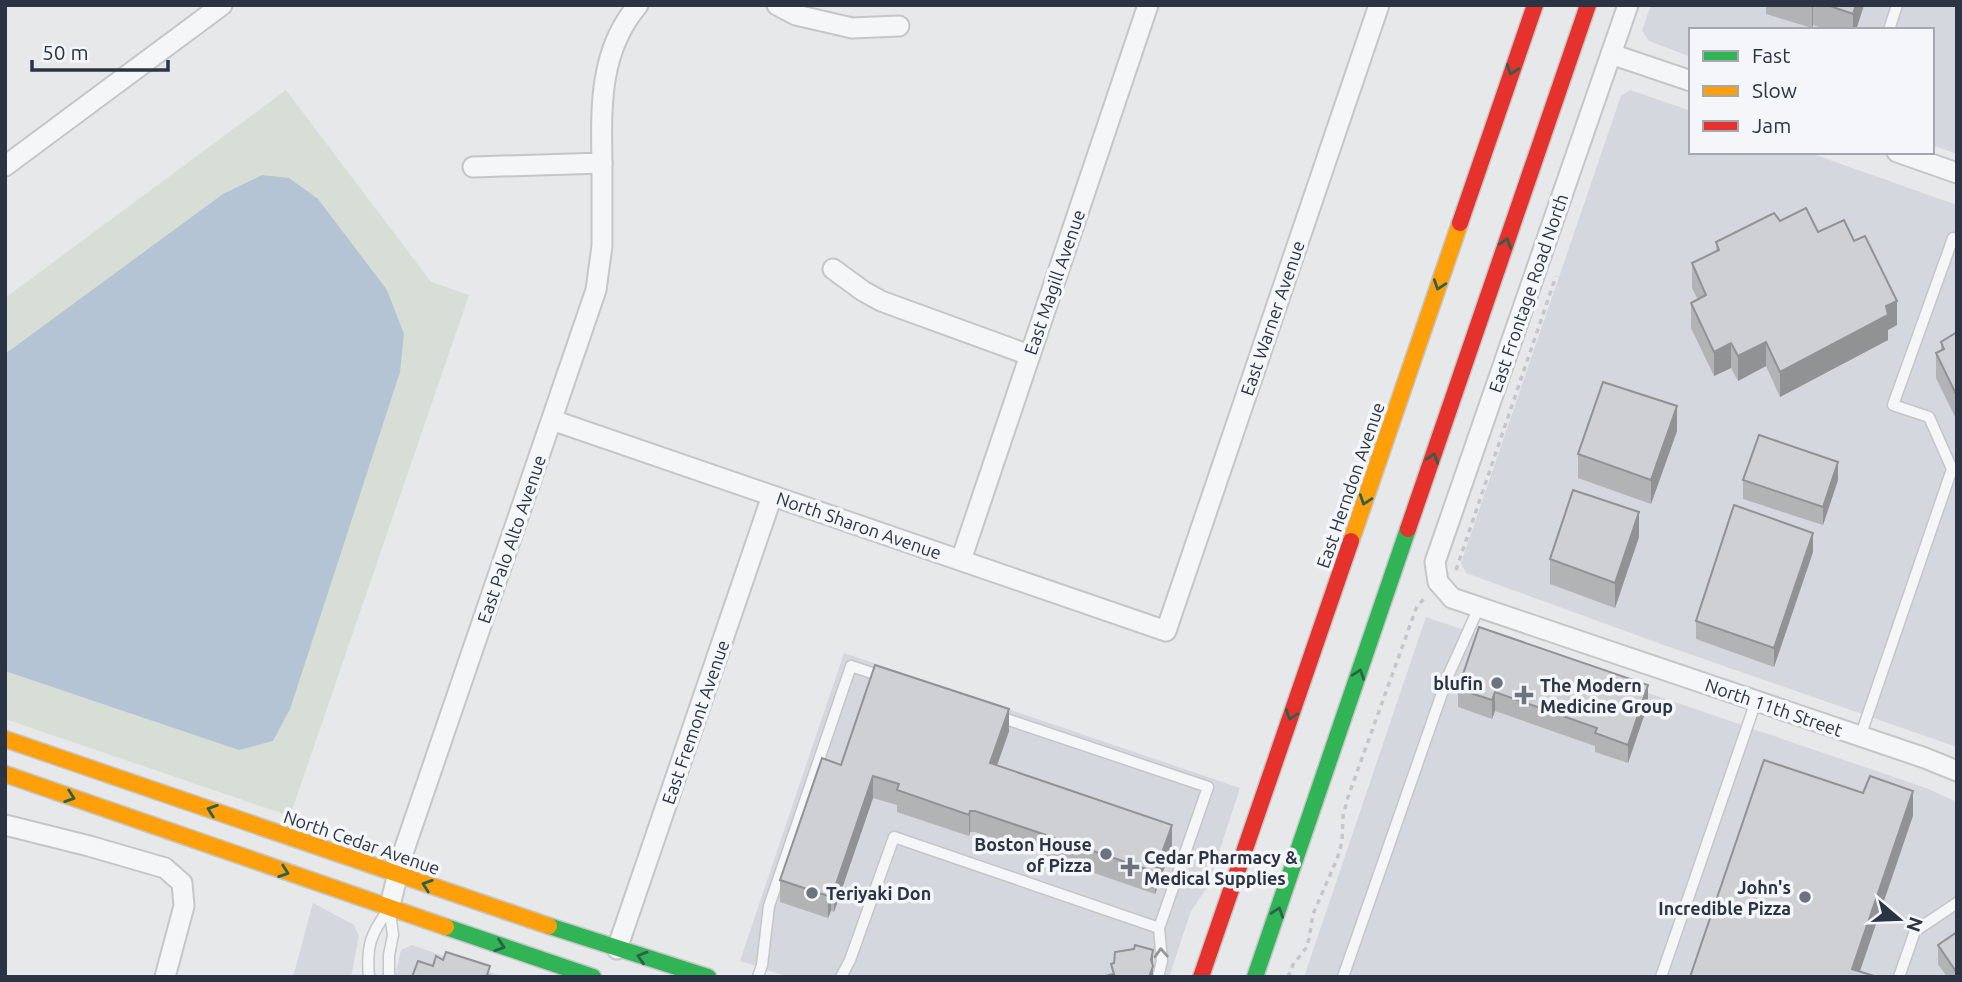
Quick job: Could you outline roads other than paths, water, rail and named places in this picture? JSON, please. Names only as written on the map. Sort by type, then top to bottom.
[{"type":"main road","name":"East Herndon Avenue","points":[[1201,977],[1535,5]]},
{"type":"main road","points":[[1255,977],[1588,5]]},
{"type":"main road","name":"North Cedar Avenue","points":[[5,739],[617,949],[708,977]]},
{"type":"main road","points":[[5,774],[389,909],[593,977]]},
{"type":"street","points":[[5,166],[222,5]]},
{"type":"street","name":"East Palo Alto Avenue","points":[[389,909],[402,853],[596,290],[600,270],[601,104],[610,54],[638,5]]},
{"type":"street","points":[[777,5],[796,15],[852,28],[899,26]]},
{"type":"street","name":"East Magill Avenue","points":[[961,560],[1148,5]]},
{"type":"street","name":"East Warner Avenue","points":[[1166,631],[1379,5]]},
{"type":"street","name":"East Frontage Road North","points":[[1438,582],[1435,562],[1628,5]]},
{"type":"street","points":[[1611,54],[1689,80]]},
{"type":"street","points":[[1904,154],[1957,173]]},
{"type":"street","points":[[473,167],[602,163]]},
{"type":"street","points":[[833,269],[881,301],[1029,355]]},
{"type":"street","name":"North Sharon Avenue","points":[[552,420],[1166,631]]},
{"type":"street","name":"East Fremont Avenue","points":[[617,949],[772,496]]},
{"type":"street","name":"North 11th Street","points":[[1438,582],[1451,598],[1957,771]]},
{"type":"street","points":[[5,825],[89,845],[165,868],[182,883],[184,906],[165,977]]},
{"type":"lane","points":[[1890,28],[1897,5]]},
{"type":"lane","points":[[1860,737],[1952,470],[1929,417],[1893,405],[1953,239]]},
{"type":"lane","points":[[1343,977],[1448,676],[1479,607]]},
{"type":"lane","points":[[758,977],[762,965],[769,906],[851,666],[891,680]]},
{"type":"lane","points":[[1661,977],[1756,701]]},
{"type":"lane","points":[[983,711],[1208,787],[1159,928],[1162,961],[1158,977]]},
{"type":"lane","points":[[841,977],[850,960],[894,837],[1159,928]]},
{"type":"lane","points":[[1899,977],[1916,931],[1957,904]]},
{"type":"lane","points":[[369,977],[369,954],[374,929],[389,909]]},
{"type":"lane","points":[[389,909],[393,936],[389,955],[389,977]]},
{"type":"water","points":[[262,175],[289,178],[318,199],[387,290],[404,334],[400,372],[290,709],[273,741],[239,750],[5,671],[5,354],[223,194]]},
{"type":"place","name":"blufin","points":[[1497,683]]},
{"type":"place","name":"The Modern Medicine Group","points":[[1524,695]]},
{"type":"place","name":"Boston House of Pizza","points":[[1106,854]]},
{"type":"place","name":"Cedar Pharmacy & Medical Supplies","points":[[1130,867]]},
{"type":"place","name":"Teriyaki Don","points":[[812,893]]},
{"type":"place","name":"John's Incredible Pizza","points":[[1805,897]]}]
